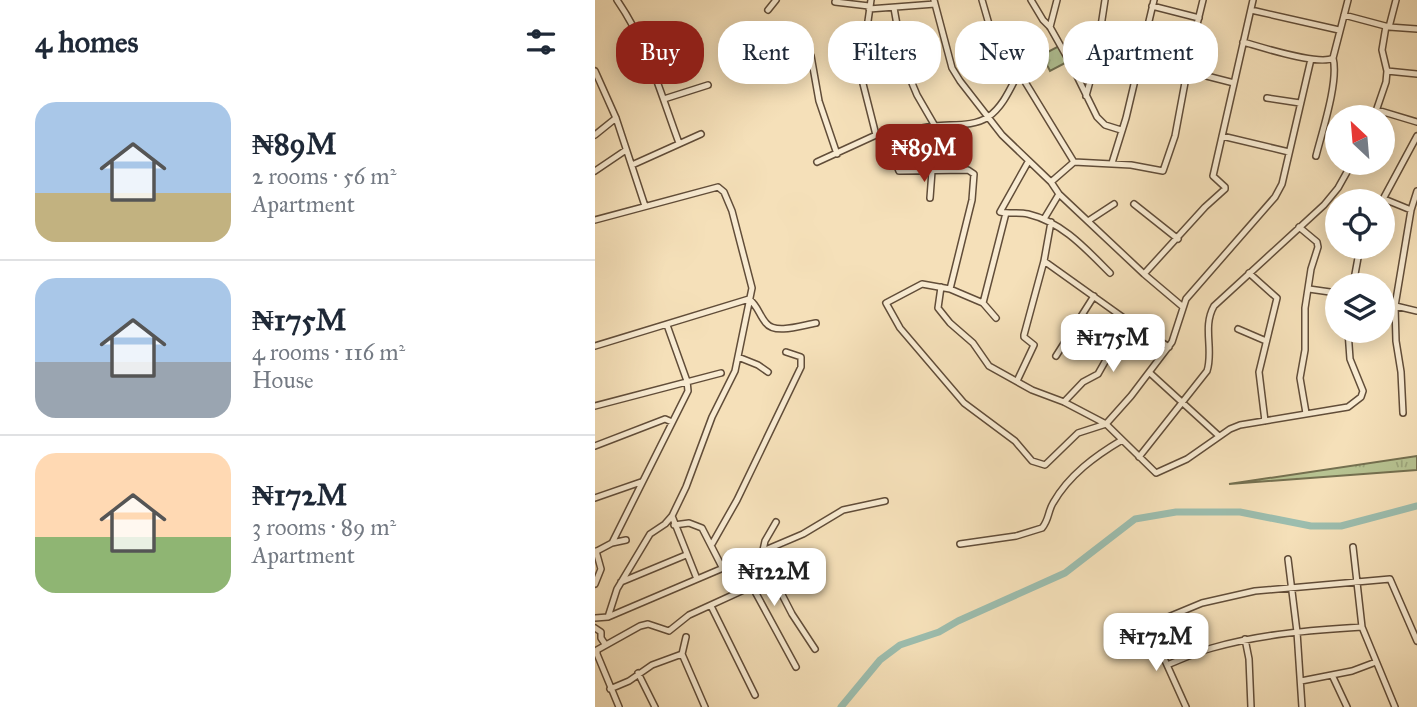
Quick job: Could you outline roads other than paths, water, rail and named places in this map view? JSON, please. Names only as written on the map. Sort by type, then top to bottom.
[{"type":"street","points":[[617,0],[655,69],[679,143]]},
{"type":"street","points":[[768,10],[776,0]]},
{"type":"street","points":[[982,0],[988,21]]},
{"type":"street","points":[[1031,0],[1050,27],[1100,121],[1121,130]]},
{"type":"street","points":[[1050,27],[1057,0]]},
{"type":"street","points":[[1086,96],[1096,59],[1105,0]]},
{"type":"street","points":[[1198,21],[1203,0]]},
{"type":"street","points":[[1144,274],[1225,187],[1213,176],[1253,0]]},
{"type":"street","points":[[1379,105],[1387,71],[1382,50],[1396,0]]},
{"type":"street","points":[[1316,156],[1335,66],[1333,58],[1347,1]]},
{"type":"street","points":[[835,2],[894,8],[935,2],[952,68],[1002,135],[1051,182],[1059,194],[1182,307]]},
{"type":"street","points":[[1112,163],[1126,118],[1153,3],[1199,18]]},
{"type":"street","points":[[870,5],[858,64],[876,135]]},
{"type":"street","points":[[894,8],[904,64],[917,96],[935,126]]},
{"type":"street","points":[[1251,10],[1339,30]]},
{"type":"street","points":[[1344,15],[1388,26],[1417,29]]},
{"type":"street","points":[[1243,42],[1311,59],[1327,61],[1333,58]]},
{"type":"street","points":[[996,318],[982,303],[950,289],[922,284],[886,303],[900,328],[953,392],[1015,441],[1032,461],[1045,465],[1078,433],[1106,424],[1150,373],[1176,333],[1185,299],[1275,197],[1282,184],[1311,59]]},
{"type":"street","points":[[1387,71],[1417,74]]},
{"type":"street","points":[[814,73],[819,101],[837,153]]},
{"type":"street","points":[[596,74],[615,118],[645,206]]},
{"type":"street","points":[[1218,79],[1234,83]]},
{"type":"street","points":[[817,162],[876,135],[972,122],[988,117],[1012,84]]},
{"type":"street","points":[[1026,84],[1074,162]]},
{"type":"street","points":[[1051,182],[1074,162],[1112,163],[1163,172],[1175,136],[1185,84]]},
{"type":"street","points":[[664,99],[708,85]]},
{"type":"street","points":[[1267,98],[1300,103]]},
{"type":"street","points":[[1395,115],[1417,122]]},
{"type":"street","points":[[595,135],[615,118]]},
{"type":"street","points":[[632,165],[701,134]]},
{"type":"street","points":[[885,135],[899,171],[968,170],[974,174],[972,200],[950,289]]},
{"type":"street","points":[[1222,136],[1289,152]]},
{"type":"street","points":[[1389,189],[1417,136]]},
{"type":"street","points":[[595,172],[626,150]]},
{"type":"street","points":[[1028,162],[1000,211],[1026,213],[1051,222],[1070,235],[1110,273]]},
{"type":"street","points":[[930,198],[932,171]]},
{"type":"street","points":[[1139,457],[1207,371],[1210,362],[1207,333],[1211,311],[1338,188],[1346,175]]},
{"type":"street","points":[[595,220],[716,186],[722,189],[732,211],[752,288],[734,371],[712,417],[686,486],[671,516],[665,524],[650,534],[621,582],[608,617]]},
{"type":"street","points":[[1403,413],[1395,306],[1411,211],[1417,191]]},
{"type":"street","points":[[1044,219],[1059,194]]},
{"type":"street","points":[[1088,221],[1114,204]]},
{"type":"street","points":[[1134,204],[1178,239]]},
{"type":"street","points":[[1395,205],[1411,211]]},
{"type":"street","points":[[982,303],[1006,213]]},
{"type":"street","points":[[1017,381],[1034,345],[1024,335],[1044,261],[1051,222]]},
{"type":"street","points":[[1299,227],[1318,245],[1305,308],[1305,350],[1300,378],[1306,413]]},
{"type":"street","points":[[1044,261],[1169,347]]},
{"type":"street","points":[[1249,273],[1277,298],[1259,380],[1265,421]]},
{"type":"street","points":[[941,287],[938,308],[950,323],[973,343],[989,366],[1031,390],[1064,402],[1106,424],[1156,473],[1187,459],[1240,425],[1347,407],[1361,397],[1363,391],[1350,359],[1349,343]]},
{"type":"street","points":[[1309,289],[1325,291]]},
{"type":"street","points":[[1056,356],[1094,296]]},
{"type":"street","points":[[749,299],[771,327],[816,323]]},
{"type":"street","points":[[595,346],[749,299]]},
{"type":"street","points":[[1395,306],[1417,311]]},
{"type":"street","points":[[1064,402],[1083,382],[1098,374],[1128,321]]},
{"type":"street","points":[[611,543],[688,391],[667,325]]},
{"type":"street","points":[[1238,329],[1266,341]]},
{"type":"street","points":[[712,544],[737,500],[801,368],[801,357],[786,352]]},
{"type":"street","points":[[737,357],[768,372]]},
{"type":"street","points":[[595,406],[721,373]]},
{"type":"street","points":[[1150,373],[1219,436]]},
{"type":"street","points":[[595,446],[665,419],[672,422]]},
{"type":"street","points":[[960,544],[1016,536],[1042,528],[1049,516],[1051,504],[1082,468],[1091,459],[1122,440]]},
{"type":"street","points":[[595,498],[641,482]]},
{"type":"street","points":[[595,618],[608,617],[803,534],[843,510],[885,501]]},
{"type":"street","points":[[671,516],[697,579]]},
{"type":"street","points":[[776,522],[761,551],[772,577],[815,649]]},
{"type":"street","points":[[674,525],[689,523],[698,526],[712,544],[722,567]]},
{"type":"street","points":[[595,584],[601,569],[596,551],[611,543],[626,540]]},
{"type":"street","points":[[1353,547],[1362,627],[1395,707]]},
{"type":"street","points":[[621,582],[686,555]]},
{"type":"street","points":[[1288,559],[1302,707]]},
{"type":"street","points":[[619,707],[596,652],[605,644],[644,625],[669,631],[689,615],[772,577]]},
{"type":"street","points":[[1186,707],[1149,628],[1150,623],[1202,603],[1255,591],[1391,580],[1417,641]]},
{"type":"street","points":[[752,586],[796,667]]},
{"type":"street","points":[[711,606],[755,695]]},
{"type":"street","points":[[1167,666],[1210,648],[1245,639],[1362,627]]},
{"type":"street","points":[[595,628],[601,632],[605,644]]},
{"type":"street","points":[[687,636],[682,654],[705,707]]},
{"type":"street","points":[[1245,639],[1249,659],[1251,707]]},
{"type":"street","points":[[610,689],[629,681],[652,665],[682,654]]},
{"type":"street","points":[[1301,681],[1376,662]]},
{"type":"street","points":[[638,673],[655,707]]},
{"type":"street","points":[[1332,675],[1347,707]]},
{"type":"waterway","points":[[841,707],[880,660],[900,645],[939,632],[1065,573],[1135,519],[1176,512],[1240,512],[1311,526],[1341,526],[1417,506]]}]
